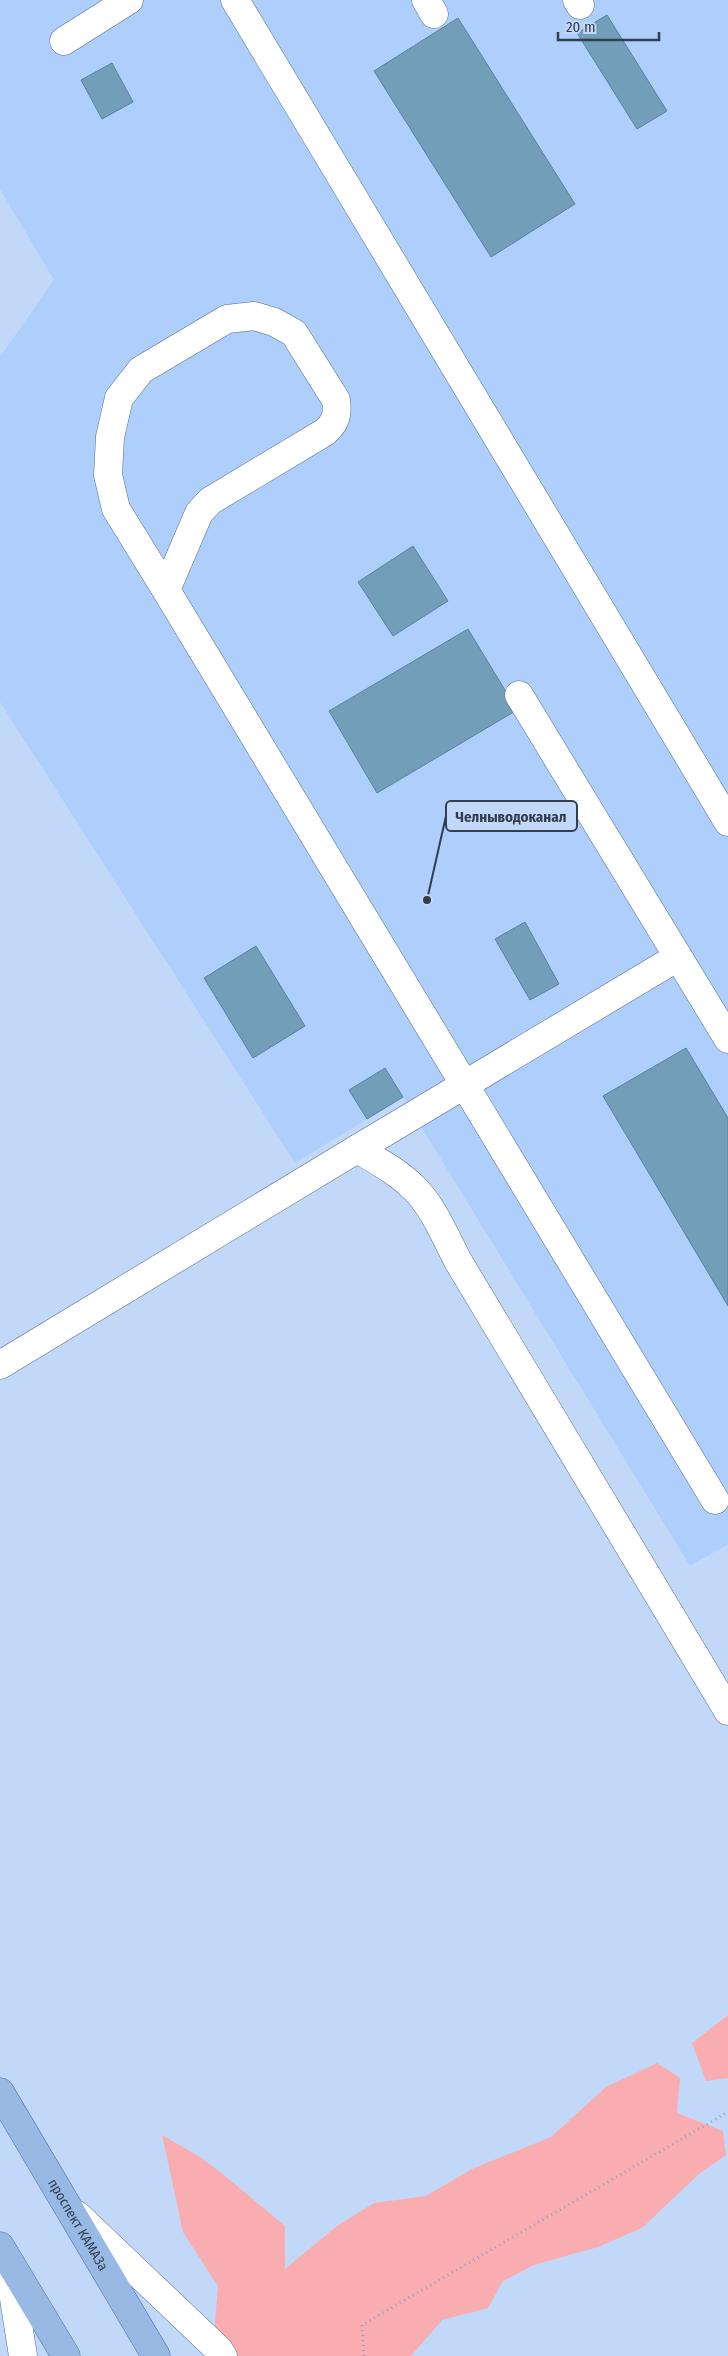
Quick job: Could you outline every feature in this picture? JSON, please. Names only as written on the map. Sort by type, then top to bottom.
[{"type":"main road","name":"проспект КАМАЗа","points":[[0,2092],[156,2356]]},
{"type":"main road","points":[[4,2253],[66,2356]]},
{"type":"lane","points":[[64,41],[130,0]]},
{"type":"lane","points":[[235,0],[728,822]]},
{"type":"lane","points":[[166,590],[199,513],[210,500],[325,432],[334,423],[337,412],[336,400],[294,333],[274,322],[254,316],[227,319],[141,370],[119,398],[110,437],[108,475],[116,510],[715,1500]]},
{"type":"lane","points":[[519,695],[728,1039]]},
{"type":"lane","points":[[0,1365],[678,957]]},
{"type":"lane","points":[[357,1149],[393,1170],[416,1189],[728,1711]]},
{"type":"lane","points":[[68,2206],[219,2350],[223,2356]]},
{"type":"lane","points":[[4,2253],[22,2356]]},
{"type":"path","points":[[364,2356],[362,2325],[728,2112]]},
{"type":"shaded area","points":[[0,0],[728,0],[728,1544],[690,1566],[403,1097],[295,1163],[0,702],[0,357],[54,280],[0,189]]},
{"type":"shaded area","points":[[728,2015],[728,2078],[706,2081],[692,2043]]},
{"type":"shaded area","points":[[657,2063],[680,2078],[677,2113],[723,2131],[726,2155],[699,2174],[642,2228],[598,2247],[534,2265],[503,2281],[488,2308],[442,2320],[411,2356],[212,2356],[218,2286],[183,2232],[162,2135],[200,2157],[285,2226],[285,2269],[337,2226],[374,2203],[426,2196],[472,2169],[551,2137],[606,2087]]},
{"type":"building","points":[[607,15],[667,111],[637,129],[577,33]]},
{"type":"building","points":[[458,18],[575,204],[491,257],[374,71]]},
{"type":"building","points":[[112,63],[133,102],[102,119],[81,80]]},
{"type":"building","points":[[413,546],[448,601],[393,636],[358,582]]},
{"type":"building","points":[[468,629],[517,710],[377,793],[329,711]]},
{"type":"building","points":[[525,922],[559,984],[530,1000],[495,939]]},
{"type":"building","points":[[256,946],[305,1026],[253,1058],[204,978]]},
{"type":"building","points":[[686,1048],[728,1118],[728,1306],[603,1096]]},
{"type":"building","points":[[385,1068],[403,1097],[367,1119],[349,1090]]},
{"type":"place","name":"Челныводоканал","points":[[427,900]]}]
